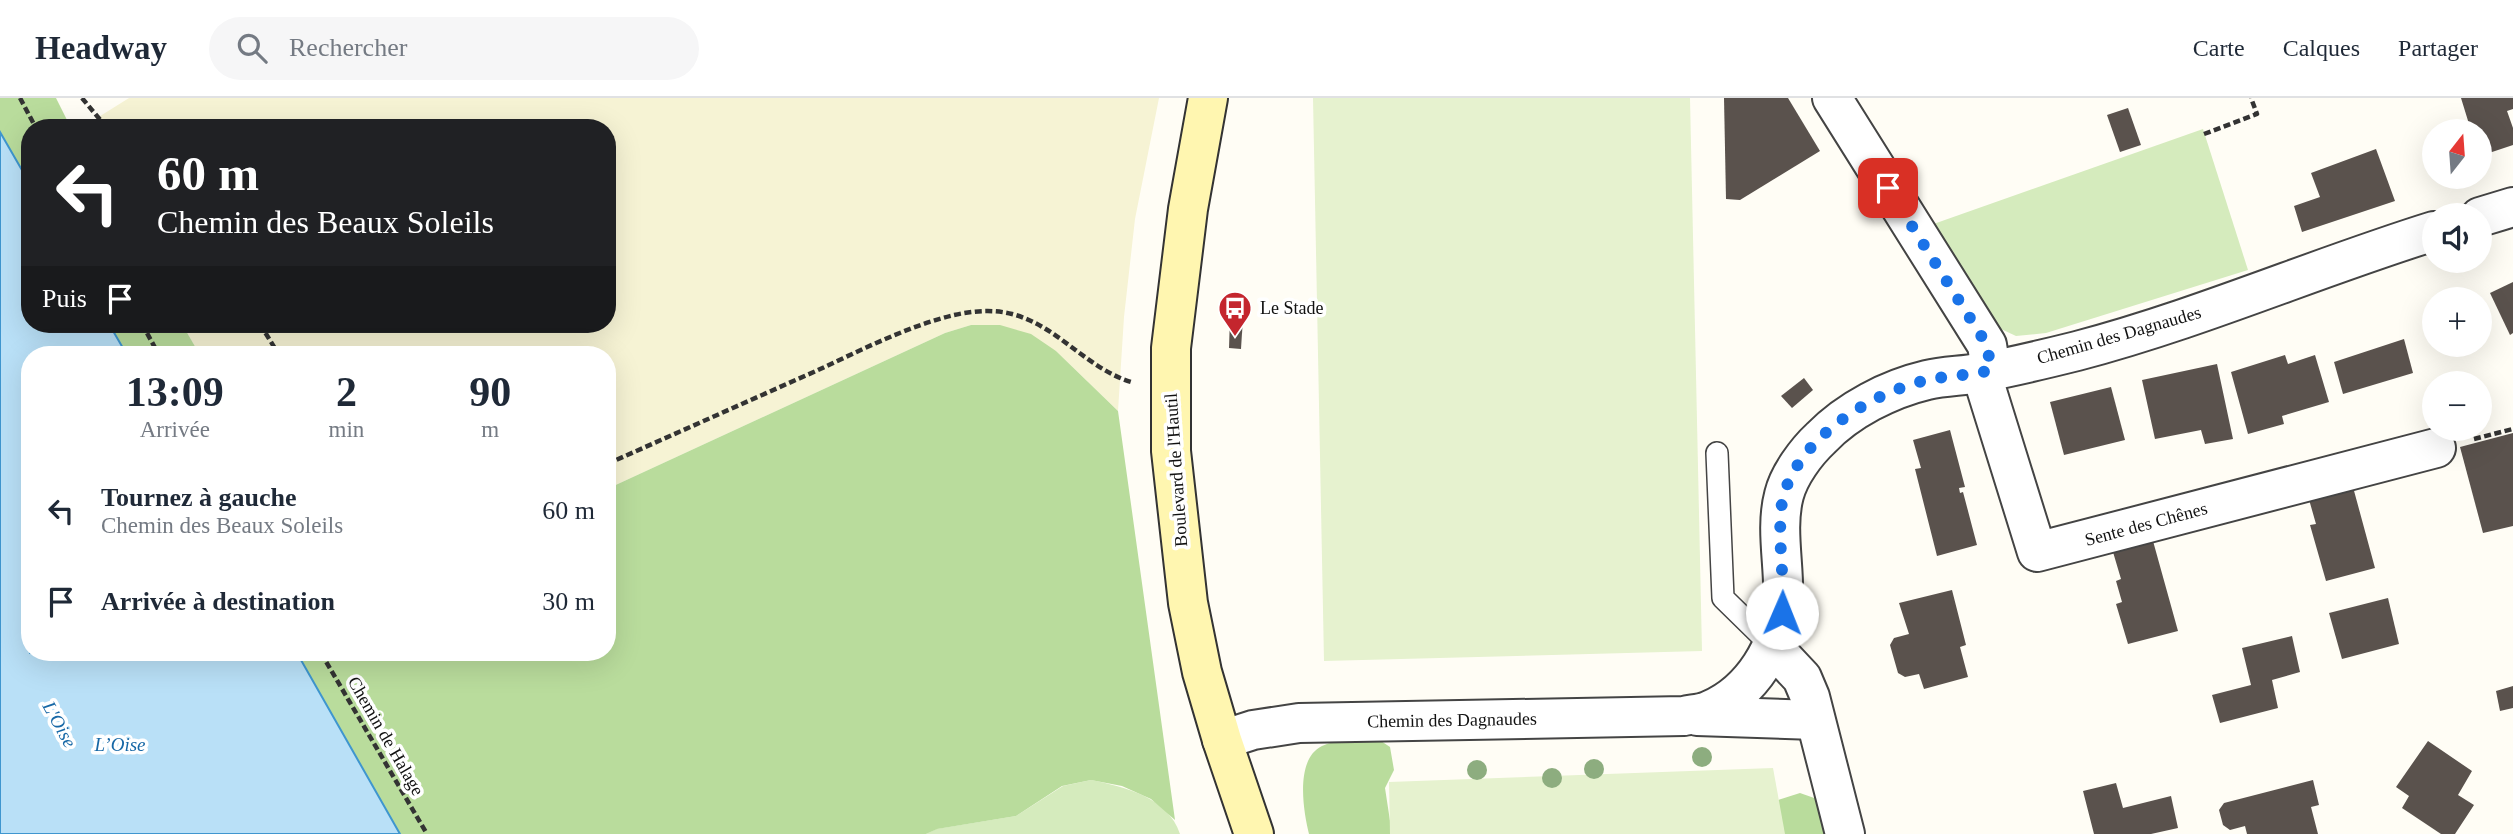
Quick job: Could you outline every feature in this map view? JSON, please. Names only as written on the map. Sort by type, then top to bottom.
[{"type":"main road","name":"Boulevard de l'Hautil","points":[[1208,98],[1182,255],[1171,348],[1171,451],[1188,603],[1202,672],[1254,834]]},
{"type":"street","points":[[1832,98],[1987,345],[1986,371]]},
{"type":"street","points":[[2492,213],[2513,207]]},
{"type":"street","name":"Chemin des Dagnaudes","points":[[1684,716],[1708,712],[1733,697],[1749,682],[1772,646],[1783,599],[1784,493],[1806,455],[1821,437],[1847,416],[1884,394],[1927,380],[1986,371],[2077,351],[2422,235]]},
{"type":"street","name":"Sente des Chênes","points":[[1986,371],[2037,552],[2436,448]]},
{"type":"street","points":[[1772,646],[1802,678],[1810,697],[1844,834]]},
{"type":"street","name":"Chemin des Dagnaudes","points":[[1222,740],[1253,730],[1299,723],[1684,716],[1815,720]]},
{"type":"lane","points":[[1717,453],[1723,598],[1772,646]]},
{"type":"path","points":[[20,98],[31,119]]},
{"type":"path","points":[[82,98],[100,119]]},
{"type":"path","points":[[2204,134],[2257,114],[2251,98]]},
{"type":"path","points":[[616,460],[886,339],[953,316],[985,311],[1010,313],[1047,328],[1113,376],[1135,383],[1170,388]]},
{"type":"path","name":"Chemin de Halage","points":[[326,661],[427,834]]},
{"type":"shaded area","points":[[129,98],[1159,98],[1135,219],[1124,317],[1118,411],[1056,351],[971,325],[945,333],[616,485],[616,346],[195,346],[187,333],[616,333],[616,119],[95,119]]},
{"type":"green space","points":[[0,98],[56,98],[66,119],[21,119],[21,168],[0,132]]},
{"type":"green space","points":[[1313,98],[1690,98],[1702,651],[1324,661]]},
{"type":"green space","points":[[2203,129],[2248,270],[2046,333],[2016,336],[1986,322],[1925,227]]},
{"type":"green space","points":[[971,325],[1000,325],[1031,334],[1056,351],[1118,411],[1175,820],[1151,799],[1122,786],[1091,780],[1062,786],[1016,816],[937,829],[926,834],[400,834],[302,661],[616,661],[616,485],[945,333]]},
{"type":"green space","points":[[114,333],[187,333],[195,346],[122,346]]},
{"type":"green space","points":[[1378,739],[1390,747],[1394,770],[1385,788],[1392,834],[1309,834],[1303,786],[1304,773],[1313,753],[1322,746],[1335,742]]},
{"type":"green space","points":[[1773,768],[1785,834],[1390,834],[1389,782]]},
{"type":"green space","points":[[1091,780],[1131,790],[1156,803],[1174,821],[1180,834],[926,834],[936,829],[1016,816],[1063,786]]},
{"type":"green space","points":[[1800,793],[1817,799],[1829,834],[1745,834],[1753,808]]},
{"type":"water","name":"L’Oise","points":[[0,132],[21,168],[21,333],[114,333],[122,346],[21,346],[21,661],[302,661],[400,834],[0,834]]},
{"type":"building","points":[[1724,98],[1788,98],[1820,151],[1740,200],[1726,199]]},
{"type":"building","points":[[2461,98],[2513,98],[2513,109],[2507,111],[2513,128],[2513,145],[2492,152],[2492,119],[2467,119]]},
{"type":"building","points":[[2128,108],[2141,145],[2120,152],[2107,115]]},
{"type":"building","points":[[2376,149],[2395,201],[2302,232],[2294,206],[2320,197],[2311,173]]},
{"type":"building","points":[[2513,282],[2513,333],[2510,335],[2492,297],[2492,292]]},
{"type":"building","points":[[1230,317],[1243,318],[1241,349],[1229,348]]},
{"type":"building","points":[[2404,339],[2413,373],[2343,394],[2334,362]]},
{"type":"building","points":[[2285,355],[2288,364],[2315,355],[2329,402],[2282,416],[2284,424],[2248,434],[2231,372]]},
{"type":"building","points":[[2217,364],[2233,439],[2205,444],[2201,430],[2155,439],[2142,380]]},
{"type":"building","points":[[1804,378],[1813,390],[1792,408],[1781,396]]},
{"type":"building","points":[[2111,387],[2125,440],[2064,455],[2050,402]]},
{"type":"building","points":[[1950,430],[1965,487],[1959,488],[1960,493],[1963,492],[1977,545],[1937,556],[1915,469],[1921,468],[1913,440]]},
{"type":"building","points":[[2513,433],[2513,526],[2483,533],[2460,447],[2492,441],[2492,439]]},
{"type":"building","points":[[2350,476],[2375,568],[2326,581],[2310,525],[2316,524],[2306,489]]},
{"type":"building","points":[[2153,541],[2178,631],[2128,644],[2116,604],[2122,602],[2116,581],[2121,579],[2113,552]]},
{"type":"building","points":[[1952,590],[1966,645],[1960,647],[1968,677],[1924,689],[1919,674],[1905,677],[1898,673],[1890,645],[1894,638],[1909,634],[1899,603]]},
{"type":"building","points":[[2388,598],[2399,644],[2342,659],[2329,613]]},
{"type":"building","points":[[2292,636],[2300,672],[2272,680],[2278,708],[2220,723],[2212,695],[2251,685],[2242,648]]},
{"type":"building","points":[[2513,686],[2513,708],[2500,711],[2496,691]]},
{"type":"building","points":[[2428,741],[2472,771],[2458,795],[2474,805],[2455,834],[2441,834],[2402,808],[2409,796],[2396,787]]},
{"type":"building","points":[[2313,780],[2319,805],[2311,807],[2318,834],[2247,834],[2245,826],[2230,830],[2223,825],[2219,810],[2224,803]]},
{"type":"building","points":[[2116,783],[2123,808],[2171,796],[2178,828],[2151,834],[2094,834],[2083,791]]},
{"type":"place","name":"Le Stade","points":[[1235,338]]},
{"type":"route","points":[[1782,613],[1781,511],[1784,493],[1796,470],[1821,437],[1847,416],[1884,394],[1927,380],[1991,370],[1987,345],[1888,188]]},
{"type":"water label","name":"L'Oise","points":[[60,724]]}]
